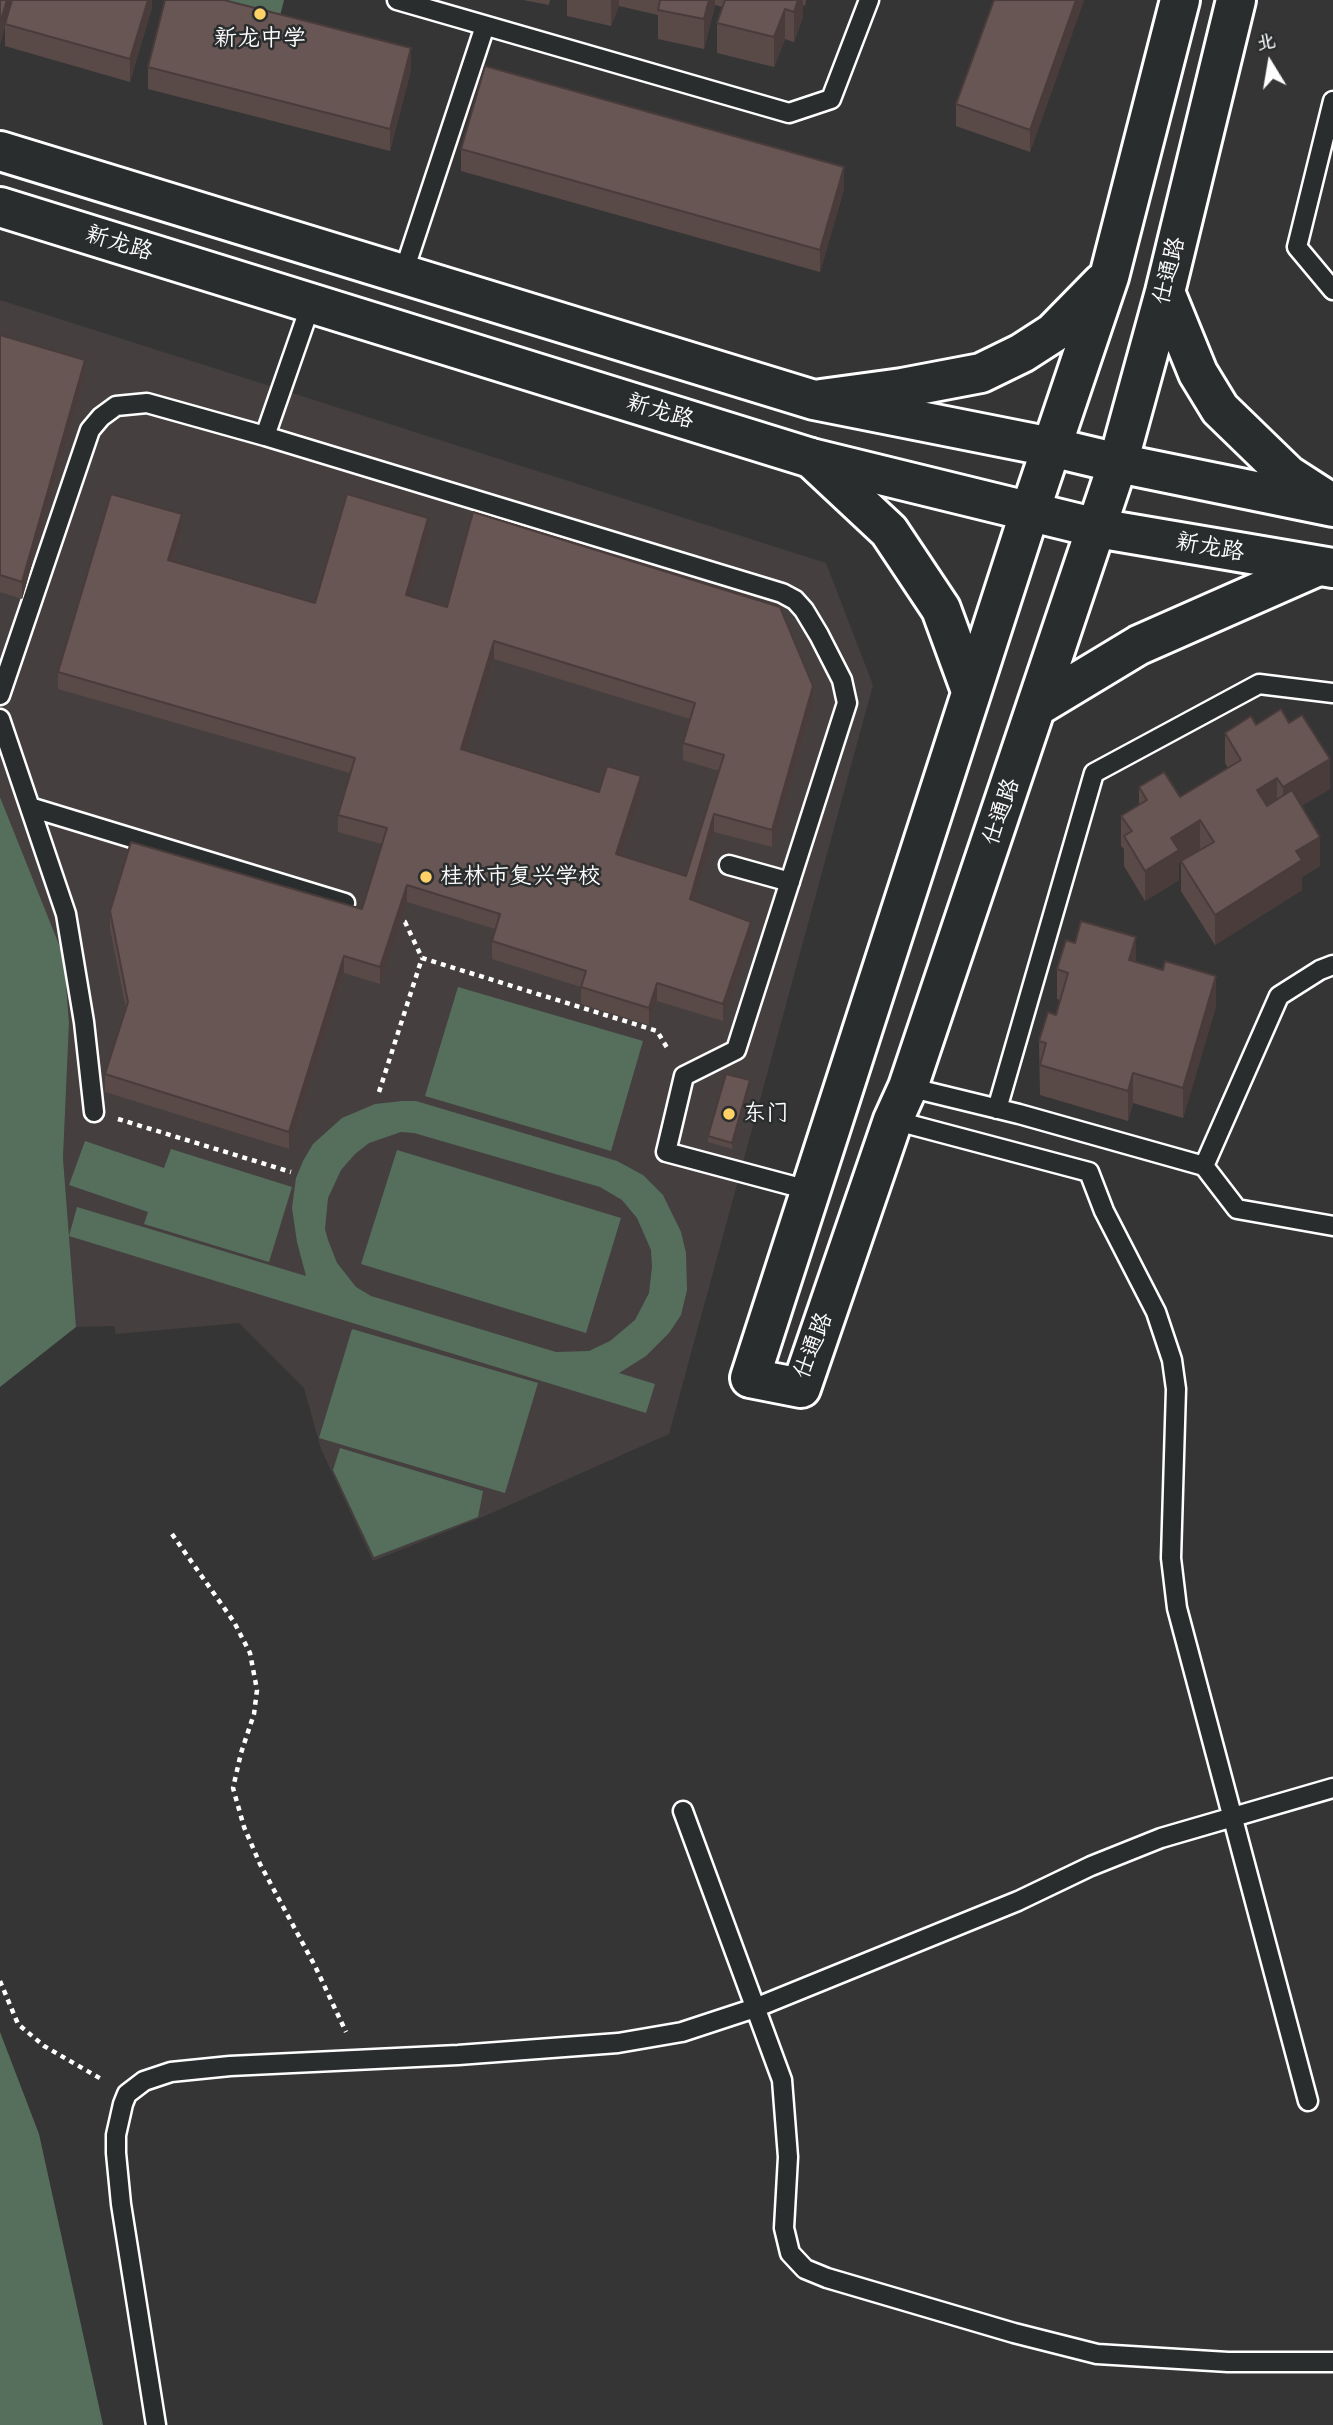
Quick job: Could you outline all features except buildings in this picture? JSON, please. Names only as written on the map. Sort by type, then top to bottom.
[{"type":"street","name":"仕通路","points":[[1180,0],[1109,277],[971,691],[750,1378],[801,1388],[1038,706],[1118,463],[1165,292],[1236,0]]},
{"type":"street","points":[[0,151],[814,400],[1333,506]]},
{"type":"street","name":"新龙路","points":[[0,207],[811,458],[1097,528],[1325,567]]},
{"type":"street","points":[[814,400],[902,388],[981,373],[1022,353],[1053,333],[1109,277]]},
{"type":"street","points":[[1165,292],[1198,373],[1220,409],[1288,475],[1333,506]]},
{"type":"street","points":[[811,458],[889,531],[941,609],[971,691]]},
{"type":"street","points":[[1038,706],[1139,646],[1325,567]]},
{"type":"lane","points":[[397,0],[789,113],[831,99],[869,0]]},
{"type":"lane","points":[[403,274],[485,26]]},
{"type":"lane","points":[[1333,101],[1297,247],[1333,290]]},
{"type":"lane","points":[[265,436],[311,304]]},
{"type":"lane","points":[[0,695],[90,430],[101,416],[116,406],[147,403],[265,436],[782,593],[795,600],[811,621],[833,660],[848,703],[736,1050],[684,1076],[666,1152],[812,1191]]},
{"type":"lane","points":[[997,1109],[1094,774],[1259,684],[1333,694]]},
{"type":"lane","points":[[0,719],[66,914],[84,1022],[94,1112]]},
{"type":"lane","points":[[30,807],[345,903]]},
{"type":"lane","points":[[729,865],[790,882]]},
{"type":"lane","points":[[1205,1166],[1279,996],[1299,982],[1333,965]]},
{"type":"lane","points":[[900,1104],[997,1109],[1205,1166],[1237,1209],[1333,1226]]},
{"type":"lane","points":[[900,1104],[1089,1172],[1104,1211],[1156,1311],[1172,1360],[1176,1389],[1171,1559],[1177,1608],[1308,2101]]},
{"type":"lane","points":[[156,2425],[121,2204],[116,2153],[119,2117],[127,2094],[144,2081],[171,2072],[618,2043],[682,2032],[755,2008],[1018,1901],[1161,1838],[1333,1788]]},
{"type":"lane","points":[[683,1811],[782,2080],[788,2157],[784,2228],[790,2253],[805,2269],[827,2278],[1014,2333],[1097,2354],[1228,2362],[1333,2362]]},
{"type":"path","points":[[345,903],[405,922],[422,958],[379,1092]]},
{"type":"path","points":[[422,958],[657,1031],[684,1076]]},
{"type":"path","points":[[94,1112],[291,1171]]},
{"type":"path","points":[[172,1534],[234,1622],[250,1653],[257,1690],[233,1788],[244,1827],[260,1864],[315,1966],[358,2059]]},
{"type":"path","points":[[0,1980],[18,2024],[44,2046],[127,2094]]},
{"type":"shaded area","name":"桂林市复兴学校","points":[[0,300],[826,563],[873,685],[669,1434],[485,1516],[373,1561],[321,1449],[304,1388],[239,1323],[116,1334],[114,1326],[76,1327],[63,1158],[69,1023],[64,957],[0,797]]},
{"type":"green space","points":[[228,0],[284,0],[279,20],[226,6]]},
{"type":"green space","points":[[0,797],[64,957],[69,1023],[63,1158],[76,1327],[0,1387]]},
{"type":"green space","points":[[458,987],[643,1041],[611,1151],[425,1096]]},
{"type":"green space","points":[[416,1101],[617,1161],[643,1175],[663,1195],[681,1232],[686,1253],[687,1290],[681,1315],[669,1333],[646,1356],[619,1373],[655,1384],[646,1413],[69,1236],[77,1207],[306,1276],[292,1208],[296,1178],[313,1144],[342,1118],[375,1104]],"holes":[[[401,1132],[414,1133],[600,1187],[622,1200],[637,1218],[651,1250],[649,1293],[635,1320],[610,1341],[589,1351],[556,1352],[371,1296],[356,1287],[337,1263],[328,1240],[325,1229],[328,1198],[341,1170],[369,1143]]]},
{"type":"green space","points":[[85,1141],[164,1168],[171,1149],[292,1187],[269,1262],[144,1224],[148,1212],[69,1185]]},
{"type":"green space","points":[[397,1150],[621,1218],[586,1333],[361,1264]]},
{"type":"green space","points":[[352,1329],[538,1383],[505,1493],[319,1438]]},
{"type":"green space","points":[[340,1448],[483,1491],[478,1517],[374,1557],[333,1470]]},
{"type":"green space","points":[[0,2032],[39,2134],[103,2425],[0,2425]]},
{"type":"place","name":"新龙中学","points":[[260,14]]},
{"type":"place","name":"桂林市复兴学校","points":[[426,877]]},
{"type":"place","name":"东门","points":[[729,1114]]}]
